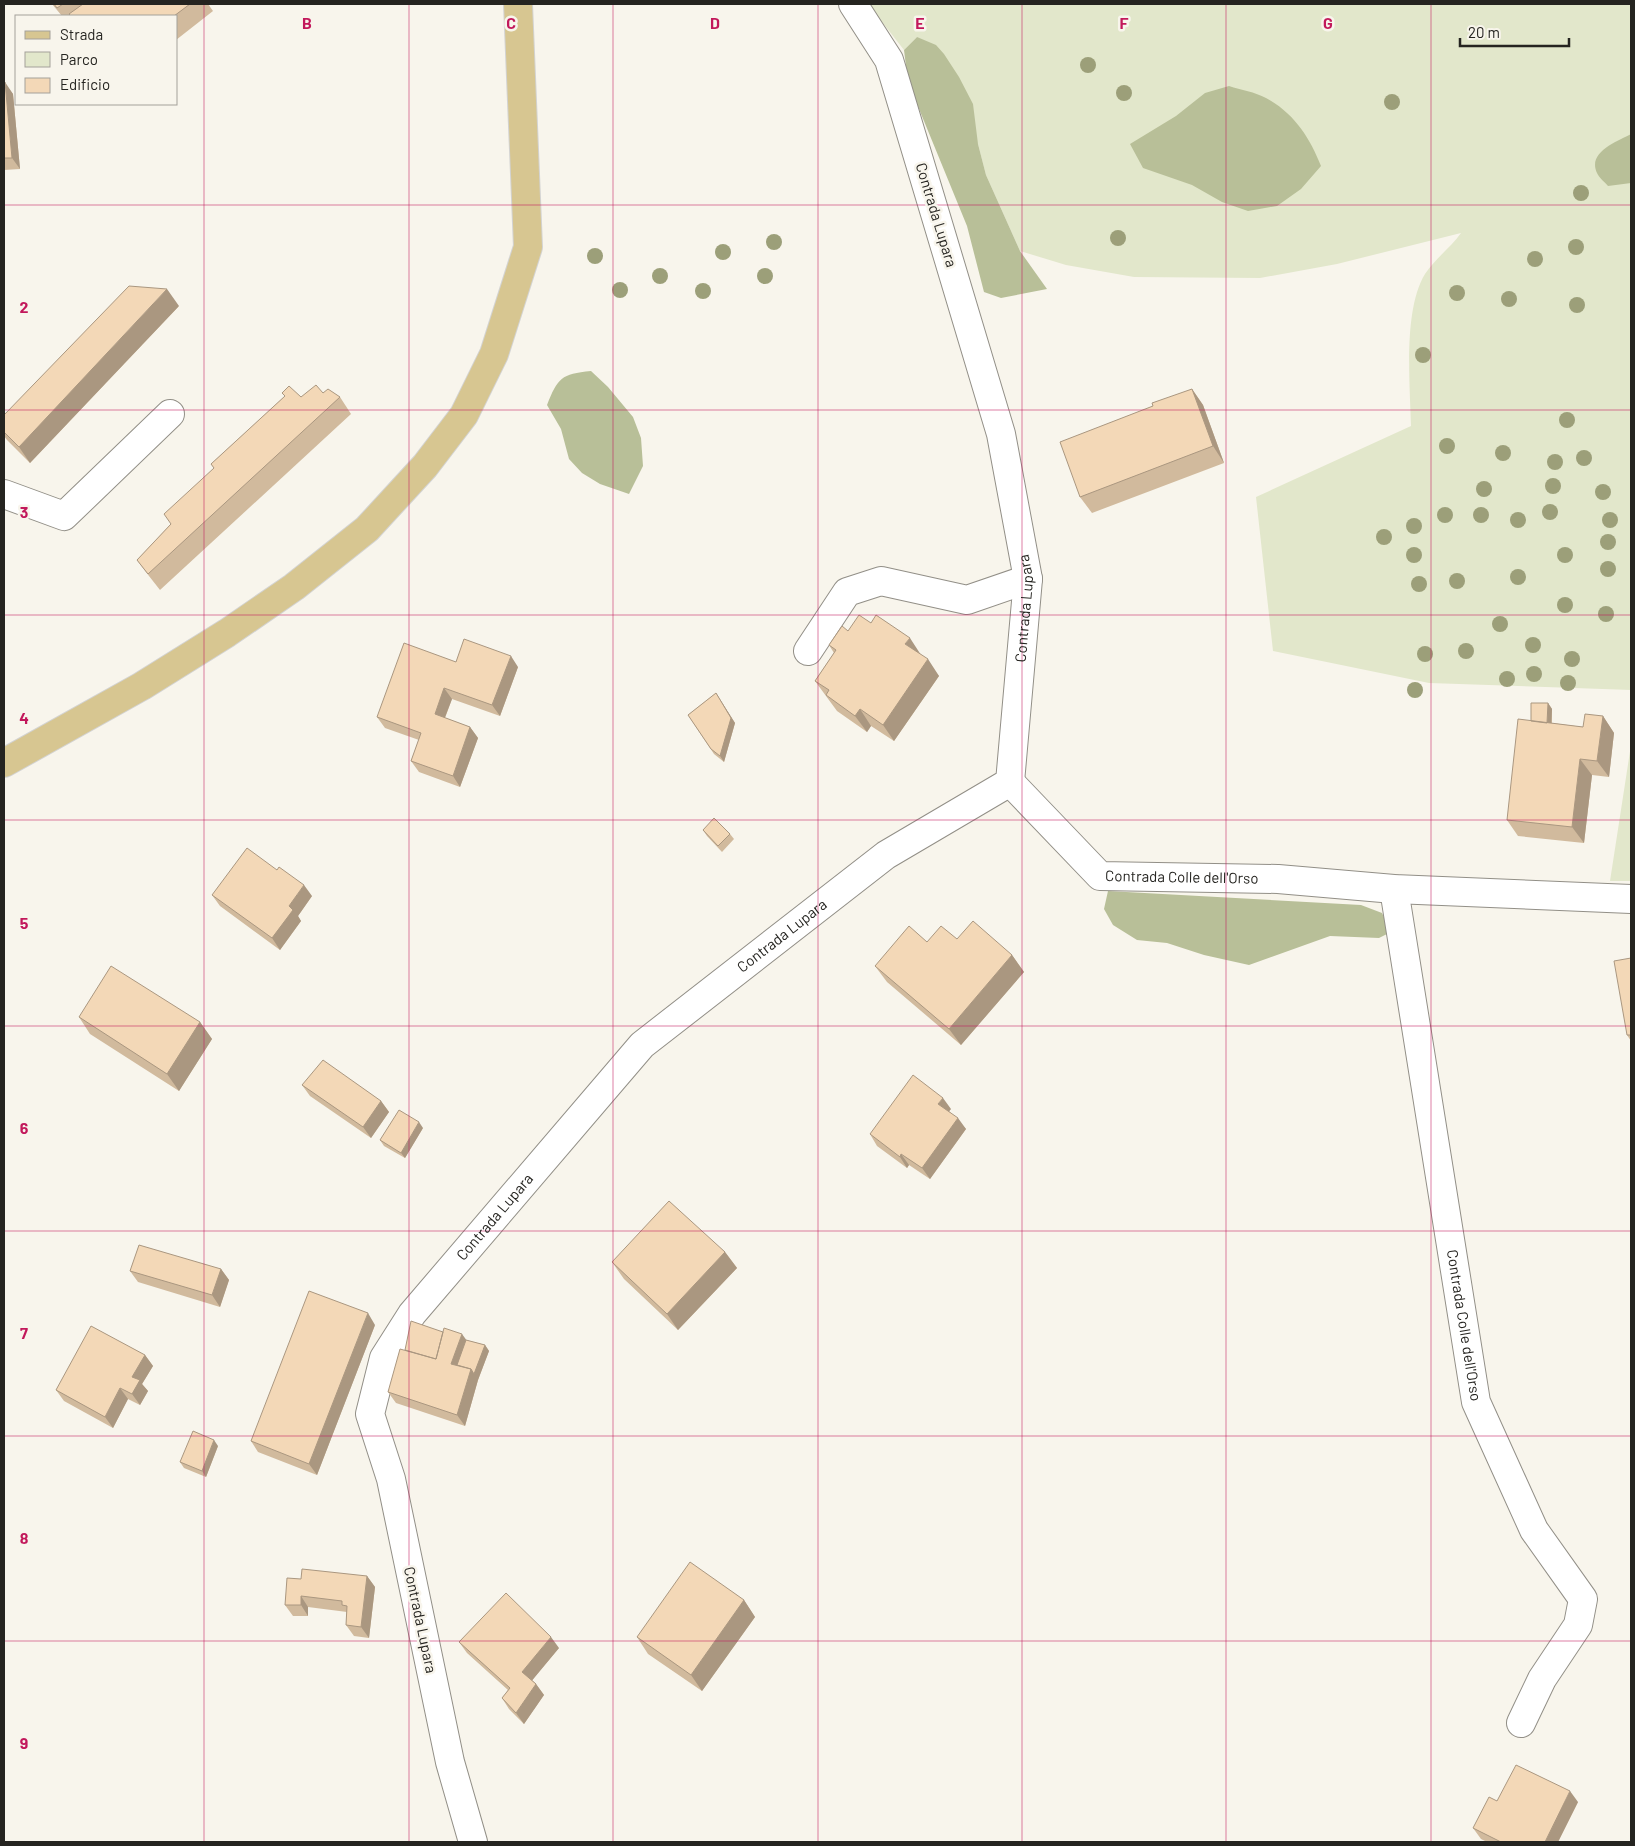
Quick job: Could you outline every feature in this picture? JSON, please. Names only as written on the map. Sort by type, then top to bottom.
[{"type":"main road","points":[[4,763],[142,686],[227,634],[294,587],[367,528],[425,466],[464,415],[494,354],[528,247],[518,4]]},
{"type":"street","name":"Contrada Lupara","points":[[473,1842],[450,1762],[391,1480],[370,1414],[384,1358],[412,1314],[642,1045],[886,855],[1010,782],[1028,579],[1001,434],[889,60],[852,4]]},
{"type":"street","points":[[4,494],[64,516],[170,414]]},
{"type":"street","points":[[808,652],[847,592],[881,581],[968,600],[1028,579]]},
{"type":"street","name":"Contrada Colle dell'Orso","points":[[1010,782],[1100,876],[1278,879],[1394,890],[1631,899]]},
{"type":"street","name":"Contrada Colle dell'Orso","points":[[1394,890],[1476,1402],[1534,1530],[1583,1599],[1578,1625],[1542,1679],[1521,1723]]},
{"type":"green space","points":[[868,4],[1631,4],[1631,690],[1429,683],[1273,651],[1256,497],[1411,426],[1409,347],[1413,307],[1425,274],[1461,233],[1337,264],[1260,278],[1134,277],[1066,265],[1020,251],[986,175],[978,144],[917,37],[904,50]]},
{"type":"green space","points":[[917,37],[936,45],[944,54],[973,104],[978,144],[986,175],[1020,251],[1047,289],[1001,298],[984,292],[967,226],[908,82],[904,50]]},
{"type":"green space","points":[[1229,86],[1262,96],[1285,111],[1306,136],[1321,166],[1301,189],[1277,206],[1248,211],[1222,202],[1192,185],[1143,168],[1130,144],[1176,116],[1205,93]]},
{"type":"green space","points":[[1631,134],[1631,183],[1608,186],[1597,173],[1596,159],[1605,148]]},
{"type":"green space","points":[[591,371],[608,387],[633,417],[641,438],[643,466],[629,494],[600,484],[582,473],[569,459],[561,429],[547,405],[554,389],[562,379],[573,374]]},
{"type":"green space","points":[[1631,745],[1631,881],[1610,881]]},
{"type":"green space","points":[[1108,891],[1361,905],[1382,913],[1391,932],[1379,938],[1330,936],[1249,965],[1204,955],[1167,943],[1137,940],[1113,925],[1104,909]]},
{"type":"building","points":[[54,4],[63,4],[57,8]]},
{"type":"building","points":[[83,4],[190,4],[175,15],[69,14]]},
{"type":"building","points":[[5,82],[12,158],[4,158]]},
{"type":"building","points":[[129,286],[167,289],[19,447],[4,432],[4,415]]},
{"type":"building","points":[[316,385],[323,393],[328,389],[340,397],[148,574],[137,560],[171,524],[164,514],[214,468],[211,464],[285,396],[282,393],[289,386],[301,397]]},
{"type":"building","points":[[1192,389],[1213,446],[1080,497],[1060,442],[1153,406],[1152,403]]},
{"type":"building","points":[[859,615],[871,623],[876,615],[910,638],[905,644],[928,659],[883,725],[860,709],[855,716],[826,695],[829,690],[815,681],[836,650],[829,645],[842,626],[848,631]]},
{"type":"building","points":[[464,639],[511,656],[492,705],[444,688],[435,714],[470,727],[453,776],[411,761],[421,733],[377,717],[404,643],[456,662]]},
{"type":"building","points":[[716,693],[731,718],[720,756],[711,749],[688,715]]},
{"type":"building","points":[[1531,703],[1548,703],[1547,723],[1531,721]]},
{"type":"building","points":[[1585,714],[1603,716],[1597,761],[1580,759],[1572,827],[1507,820],[1518,719],[1583,727]]},
{"type":"building","points":[[714,818],[730,834],[718,846],[703,830]]},
{"type":"building","points":[[247,848],[277,870],[279,867],[304,885],[289,906],[293,910],[272,938],[212,895]]},
{"type":"building","points":[[973,921],[1012,955],[949,1029],[875,966],[909,926],[927,942],[941,926],[957,939]]},
{"type":"building","points":[[1631,958],[1631,1035],[1627,1035],[1614,961]]},
{"type":"building","points":[[111,966],[200,1022],[167,1074],[79,1017]]},
{"type":"building","points":[[323,1060],[381,1101],[363,1127],[302,1085]]},
{"type":"building","points":[[913,1075],[943,1098],[938,1104],[958,1118],[922,1168],[901,1154],[900,1157],[870,1134]]},
{"type":"building","points":[[399,1110],[419,1122],[401,1153],[380,1140]]},
{"type":"building","points":[[669,1201],[725,1252],[667,1314],[612,1262]]},
{"type":"building","points":[[139,1245],[221,1269],[212,1295],[130,1271]]},
{"type":"building","points":[[309,1291],[368,1313],[309,1464],[251,1441]]},
{"type":"building","points":[[411,1321],[443,1332],[436,1359],[405,1350]]},
{"type":"building","points":[[91,1326],[145,1355],[132,1377],[140,1380],[132,1394],[120,1388],[105,1417],[56,1390]]},
{"type":"building","points":[[444,1328],[462,1334],[451,1364],[471,1369],[457,1415],[388,1392],[400,1349],[436,1359]]},
{"type":"building","points":[[466,1340],[485,1345],[474,1374],[471,1369],[457,1365]]},
{"type":"building","points":[[193,1431],[214,1440],[202,1471],[180,1462]]},
{"type":"building","points":[[690,1562],[744,1600],[691,1675],[637,1637]]},
{"type":"building","points":[[302,1569],[367,1576],[361,1627],[346,1625],[347,1606],[342,1605],[342,1601],[301,1596],[301,1605],[285,1605],[287,1578],[301,1579]]},
{"type":"building","points":[[506,1593],[551,1637],[522,1672],[536,1684],[516,1713],[502,1698],[510,1688],[459,1642]]},
{"type":"building","points":[[1516,1765],[1570,1791],[1545,1842],[1501,1842],[1473,1828],[1489,1797],[1497,1801]]}]
